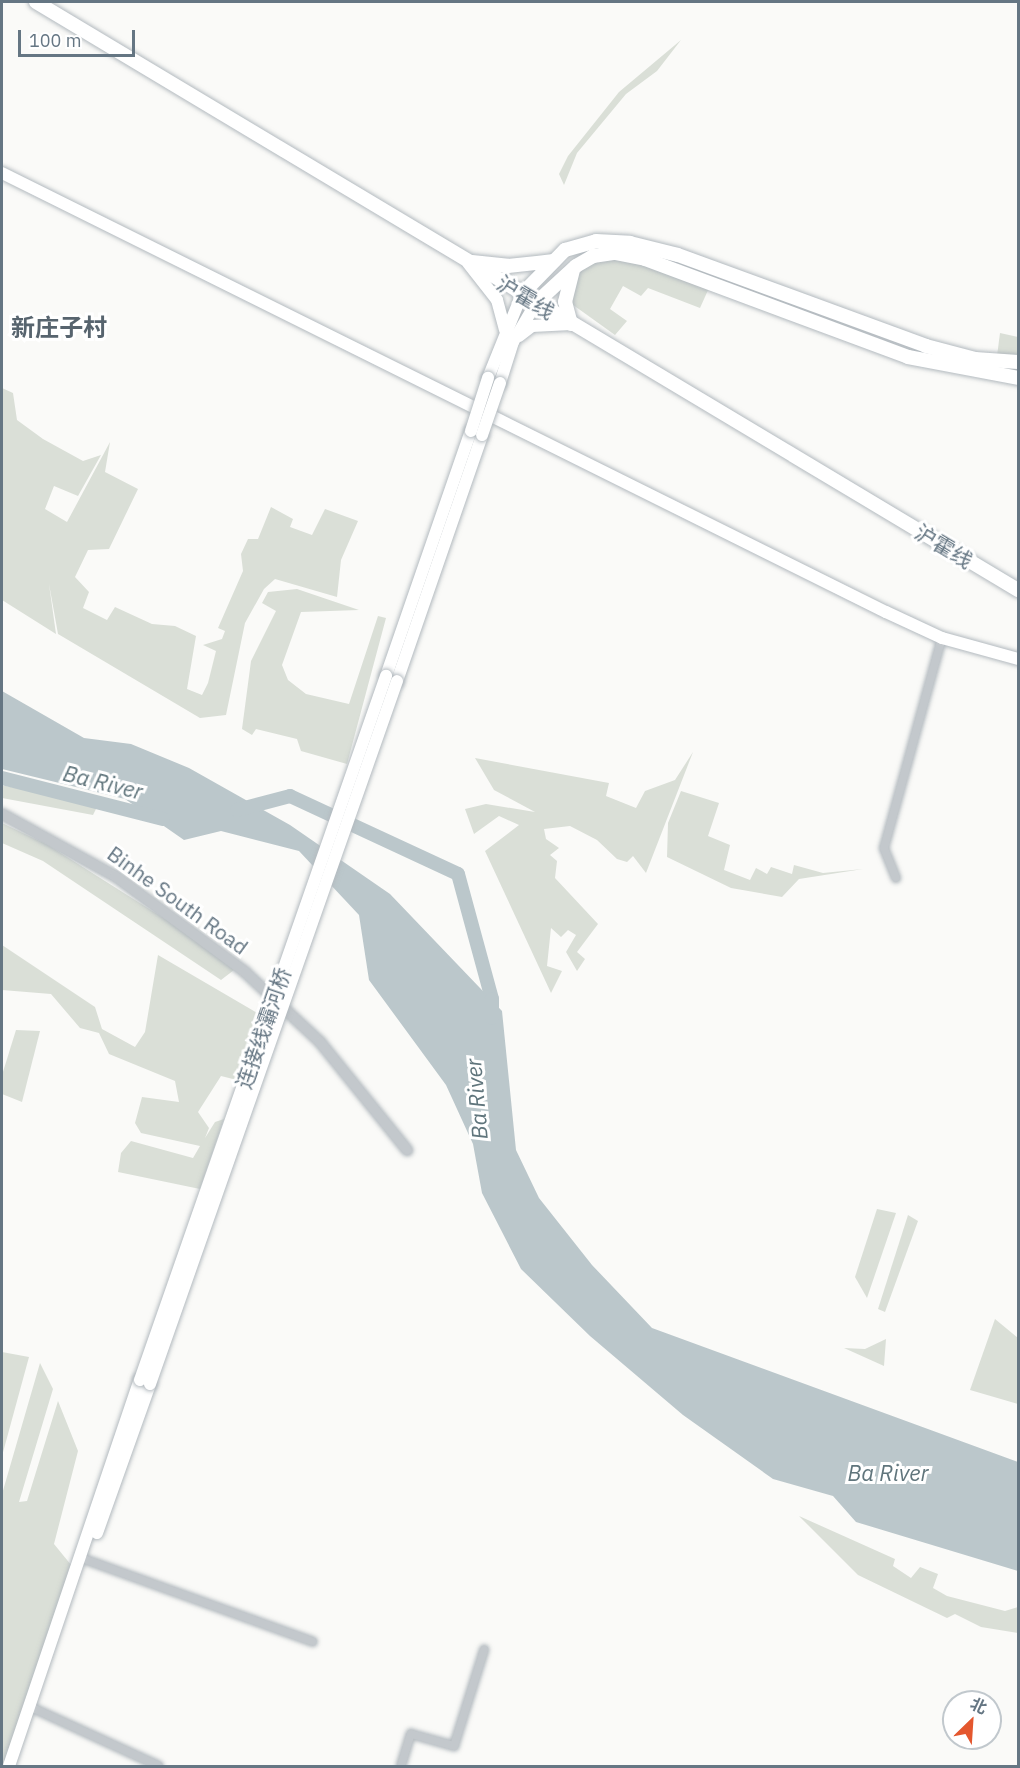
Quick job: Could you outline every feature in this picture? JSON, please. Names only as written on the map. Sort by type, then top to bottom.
[{"type":"highway","name":"沪霍线","points":[[36,2],[1018,590]]},
{"type":"highway","points":[[522,294],[565,250],[596,241],[630,243],[678,255],[926,346],[975,359],[1018,362]]},
{"type":"highway","points":[[536,303],[574,267],[593,256],[615,253],[645,259],[908,357],[1018,378]]},
{"type":"highway","points":[[468,262],[508,266],[554,261]]},
{"type":"highway","points":[[571,324],[566,292],[574,267]]},
{"type":"main road","points":[[2,173],[942,638],[1018,659]]},
{"type":"main road","points":[[468,262],[497,300],[510,334]]},
{"type":"main road","points":[[477,433],[500,383],[510,334],[522,294]]},
{"type":"main road","points":[[477,433],[488,378],[510,334],[536,303]]},
{"type":"main road","points":[[510,334],[532,326],[571,324]]},
{"type":"main road","name":"连接线灞河桥","points":[[145,1382],[477,433]]},
{"type":"main road","points":[[16,1767],[145,1382]]},
{"type":"main road","points":[[9,1767],[145,1382]]},
{"type":"street","points":[[896,878],[884,848],[942,638]]},
{"type":"street","name":"Binhe South Road","points":[[2,814],[115,876],[245,972],[320,1042],[407,1150]]},
{"type":"street","points":[[87,1560],[314,1642]]},
{"type":"street","points":[[400,1767],[411,1734],[454,1746],[484,1650]]},
{"type":"street","points":[[35,1709],[159,1767]]},
{"type":"shaded area","points":[[681,40],[657,71],[626,94],[577,153],[564,185],[559,174],[568,156],[619,92]]},
{"type":"shaded area","points":[[622,258],[709,288],[700,308],[648,288],[641,296],[623,286],[610,309],[627,321],[615,335],[569,302],[572,278],[585,264]]},
{"type":"shaded area","points":[[1000,333],[1018,337],[1018,357],[997,356]]},
{"type":"shaded area","points":[[2,388],[13,393],[17,420],[43,439],[83,461],[101,455],[78,496],[54,486],[45,509],[67,522],[110,442],[105,472],[138,489],[109,549],[88,550],[75,577],[89,592],[83,608],[107,620],[115,607],[152,624],[175,626],[196,636],[187,689],[202,695],[208,683],[216,651],[203,645],[222,639],[225,631],[218,628],[243,571],[241,554],[248,539],[258,539],[271,507],[293,519],[290,527],[312,535],[325,509],[358,521],[341,560],[337,597],[275,579],[264,589],[245,623],[226,715],[200,718],[58,634],[49,584],[56,634],[2,600]]},
{"type":"shaded area","points":[[297,589],[359,610],[301,612],[282,665],[288,680],[306,694],[349,704],[378,616],[386,618],[347,764],[301,751],[297,739],[256,729],[252,735],[242,729],[251,661],[276,611],[262,603],[268,592]]},
{"type":"shaded area","points":[[693,752],[646,873],[633,856],[627,862],[617,859],[597,840],[570,826],[544,829],[546,839],[559,848],[550,855],[557,861],[555,878],[598,924],[577,952],[585,959],[577,971],[566,952],[576,935],[568,930],[561,937],[551,928],[547,966],[562,971],[551,993],[485,851],[519,825],[499,816],[474,834],[465,809],[486,804],[535,812],[494,790],[475,758],[609,783],[606,796],[636,808],[645,791],[675,780]]},
{"type":"shaded area","points":[[2,786],[98,805],[93,815],[2,798]]},
{"type":"shaded area","points":[[681,791],[719,803],[708,836],[730,845],[724,870],[750,880],[756,868],[767,874],[771,867],[792,874],[794,865],[823,873],[863,869],[799,879],[782,897],[731,888],[667,857],[668,823]]},
{"type":"shaded area","points":[[2,823],[48,845],[192,936],[234,970],[221,980],[43,861],[2,843]]},
{"type":"shaded area","points":[[2,945],[95,1007],[102,1029],[135,1047],[145,1032],[158,955],[259,1014],[237,1080],[221,1076],[198,1112],[209,1128],[205,1138],[215,1122],[224,1119],[200,1189],[118,1172],[121,1153],[131,1141],[193,1158],[200,1146],[141,1133],[135,1123],[142,1097],[179,1102],[175,1081],[109,1054],[99,1033],[80,1028],[51,994],[2,990]]},
{"type":"shaded area","points":[[16,1030],[40,1031],[22,1102],[2,1094],[2,1075]]},
{"type":"shaded area","points":[[877,1209],[896,1213],[867,1298],[855,1277]]},
{"type":"shaded area","points":[[908,1215],[918,1221],[885,1312],[878,1309]]},
{"type":"shaded area","points":[[995,1319],[1018,1338],[1018,1404],[970,1390]]},
{"type":"shaded area","points":[[886,1339],[884,1366],[844,1348],[865,1349]]},
{"type":"shaded area","points":[[2,1352],[29,1357],[2,1456]]},
{"type":"shaded area","points":[[40,1363],[53,1389],[19,1502],[27,1501],[58,1401],[78,1451],[54,1544],[76,1571],[10,1766],[2,1766],[2,1494]]},
{"type":"shaded area","points":[[799,1516],[895,1559],[893,1566],[911,1578],[920,1567],[938,1574],[933,1588],[947,1596],[1005,1611],[1018,1607],[1018,1633],[981,1627],[955,1614],[947,1618],[858,1575]]},
{"type":"water","name":"Ba River","points":[[2,691],[84,738],[131,744],[189,768],[290,825],[390,894],[502,1011],[516,1150],[539,1198],[592,1265],[652,1328],[1018,1462],[1018,1571],[856,1522],[833,1496],[773,1479],[683,1415],[590,1336],[521,1269],[482,1193],[473,1144],[446,1085],[369,980],[359,915],[299,851],[221,831],[184,840],[125,799],[2,769]]},
{"type":"waterway","name":"Ba River","points":[[2,778],[163,819]]},
{"type":"waterway","name":"Ba River","points":[[237,810],[290,796],[458,874],[492,999],[492,1018]]},
{"type":"district","name":"新庄子村","points":[[59,328]]}]
